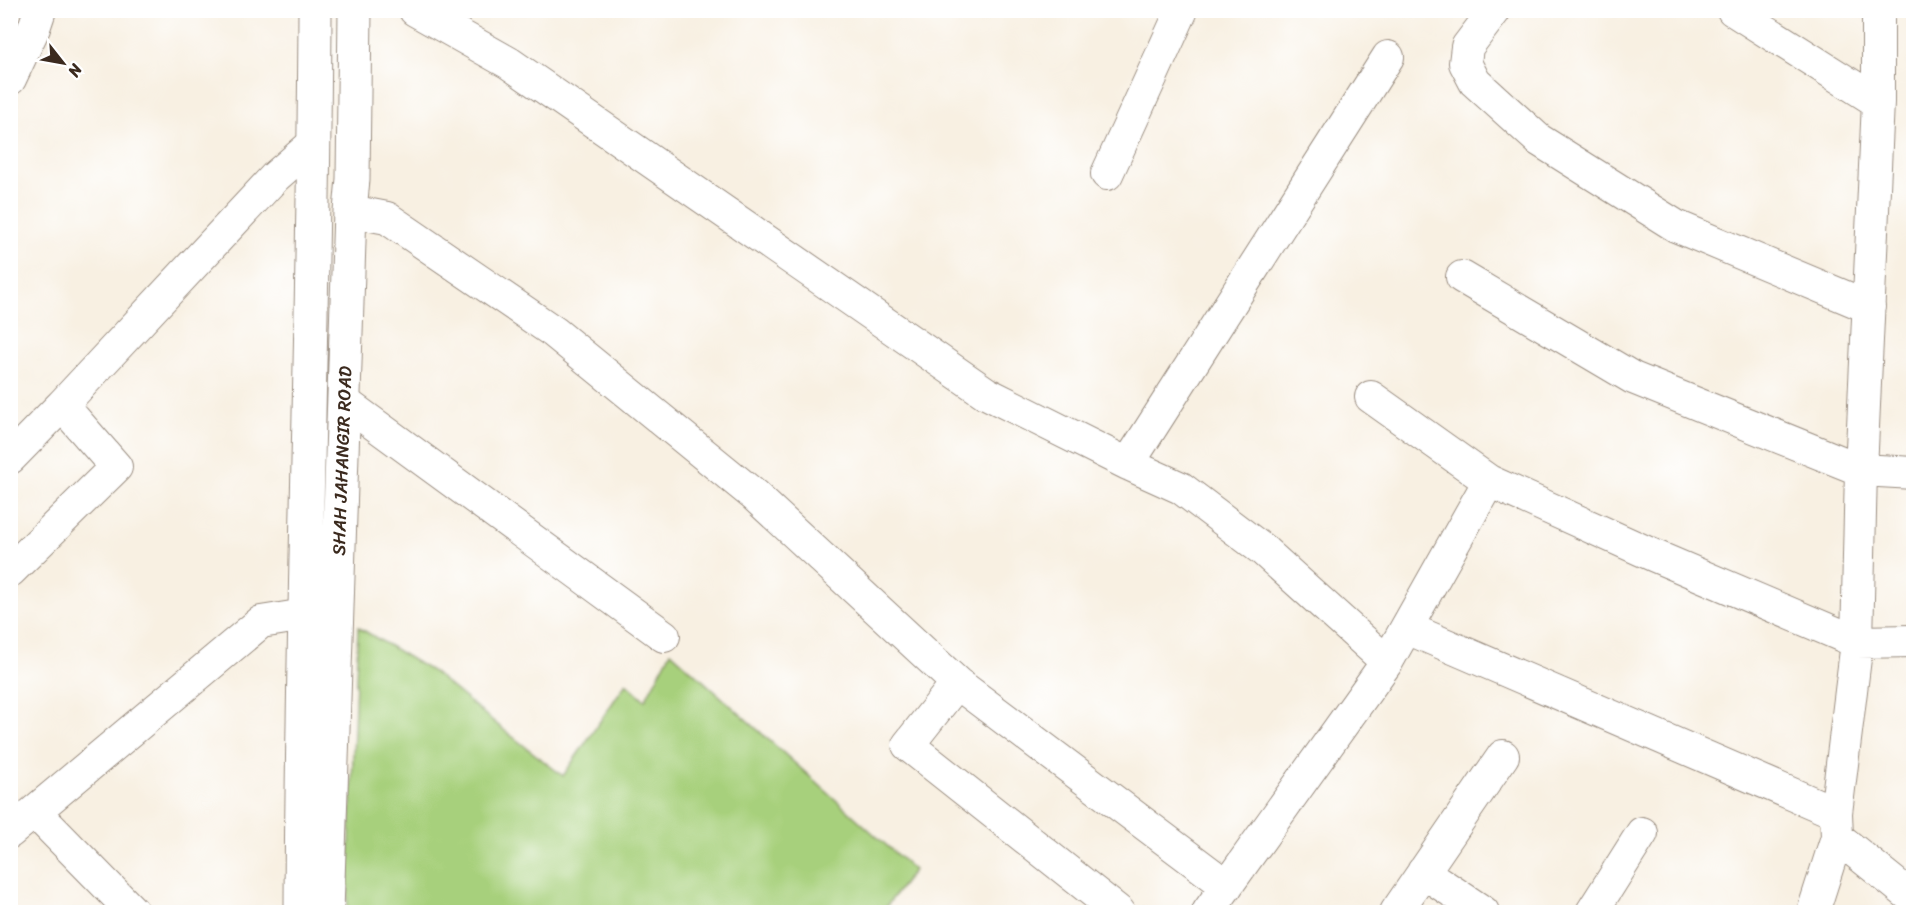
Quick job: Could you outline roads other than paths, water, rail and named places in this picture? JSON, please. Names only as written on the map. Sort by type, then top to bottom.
[{"type":"street","points":[[10,80],[40,10]]},
{"type":"street","name":"SHAH JAHANGIR ROAD","points":[[301,912],[315,10]]},
{"type":"street","name":"SHAH JAHANGIR ROAD","points":[[327,912],[350,211],[353,179],[355,10]]},
{"type":"street","points":[[415,10],[509,63],[986,393],[1181,488],[1263,550],[1387,662]]},
{"type":"street","points":[[1107,174],[1182,10]]},
{"type":"street","points":[[1495,10],[1467,47],[1465,63],[1475,82],[1539,140],[1676,226],[1869,307]]},
{"type":"street","points":[[1732,10],[1878,102]]},
{"type":"street","points":[[1813,912],[1836,825],[1857,642],[1861,470],[1878,102],[1878,10]]},
{"type":"street","points":[[1128,464],[1388,57]]},
{"type":"street","points":[[10,458],[276,177],[314,142]]},
{"type":"street","points":[[350,211],[387,218],[554,332],[754,495],[957,683],[1227,886]]},
{"type":"street","points":[[1462,277],[1633,378],[1861,470],[1914,473]]},
{"type":"street","points":[[1371,398],[1489,481],[1655,556],[1857,642],[1914,641]]},
{"type":"street","points":[[344,402],[663,636]]},
{"type":"street","points":[[10,571],[116,467],[62,405]]},
{"type":"street","points":[[1208,912],[1387,662],[1489,481]]},
{"type":"street","points":[[10,832],[261,622],[305,615]]},
{"type":"street","points":[[1407,628],[1836,825],[1914,899]]},
{"type":"street","points":[[957,683],[908,745],[1119,912]]},
{"type":"street","points":[[1396,912],[1503,756]]},
{"type":"street","points":[[35,812],[133,912]]},
{"type":"street","points":[[1592,912],[1642,833]]},
{"type":"street","points":[[1423,872],[1483,912]]}]
